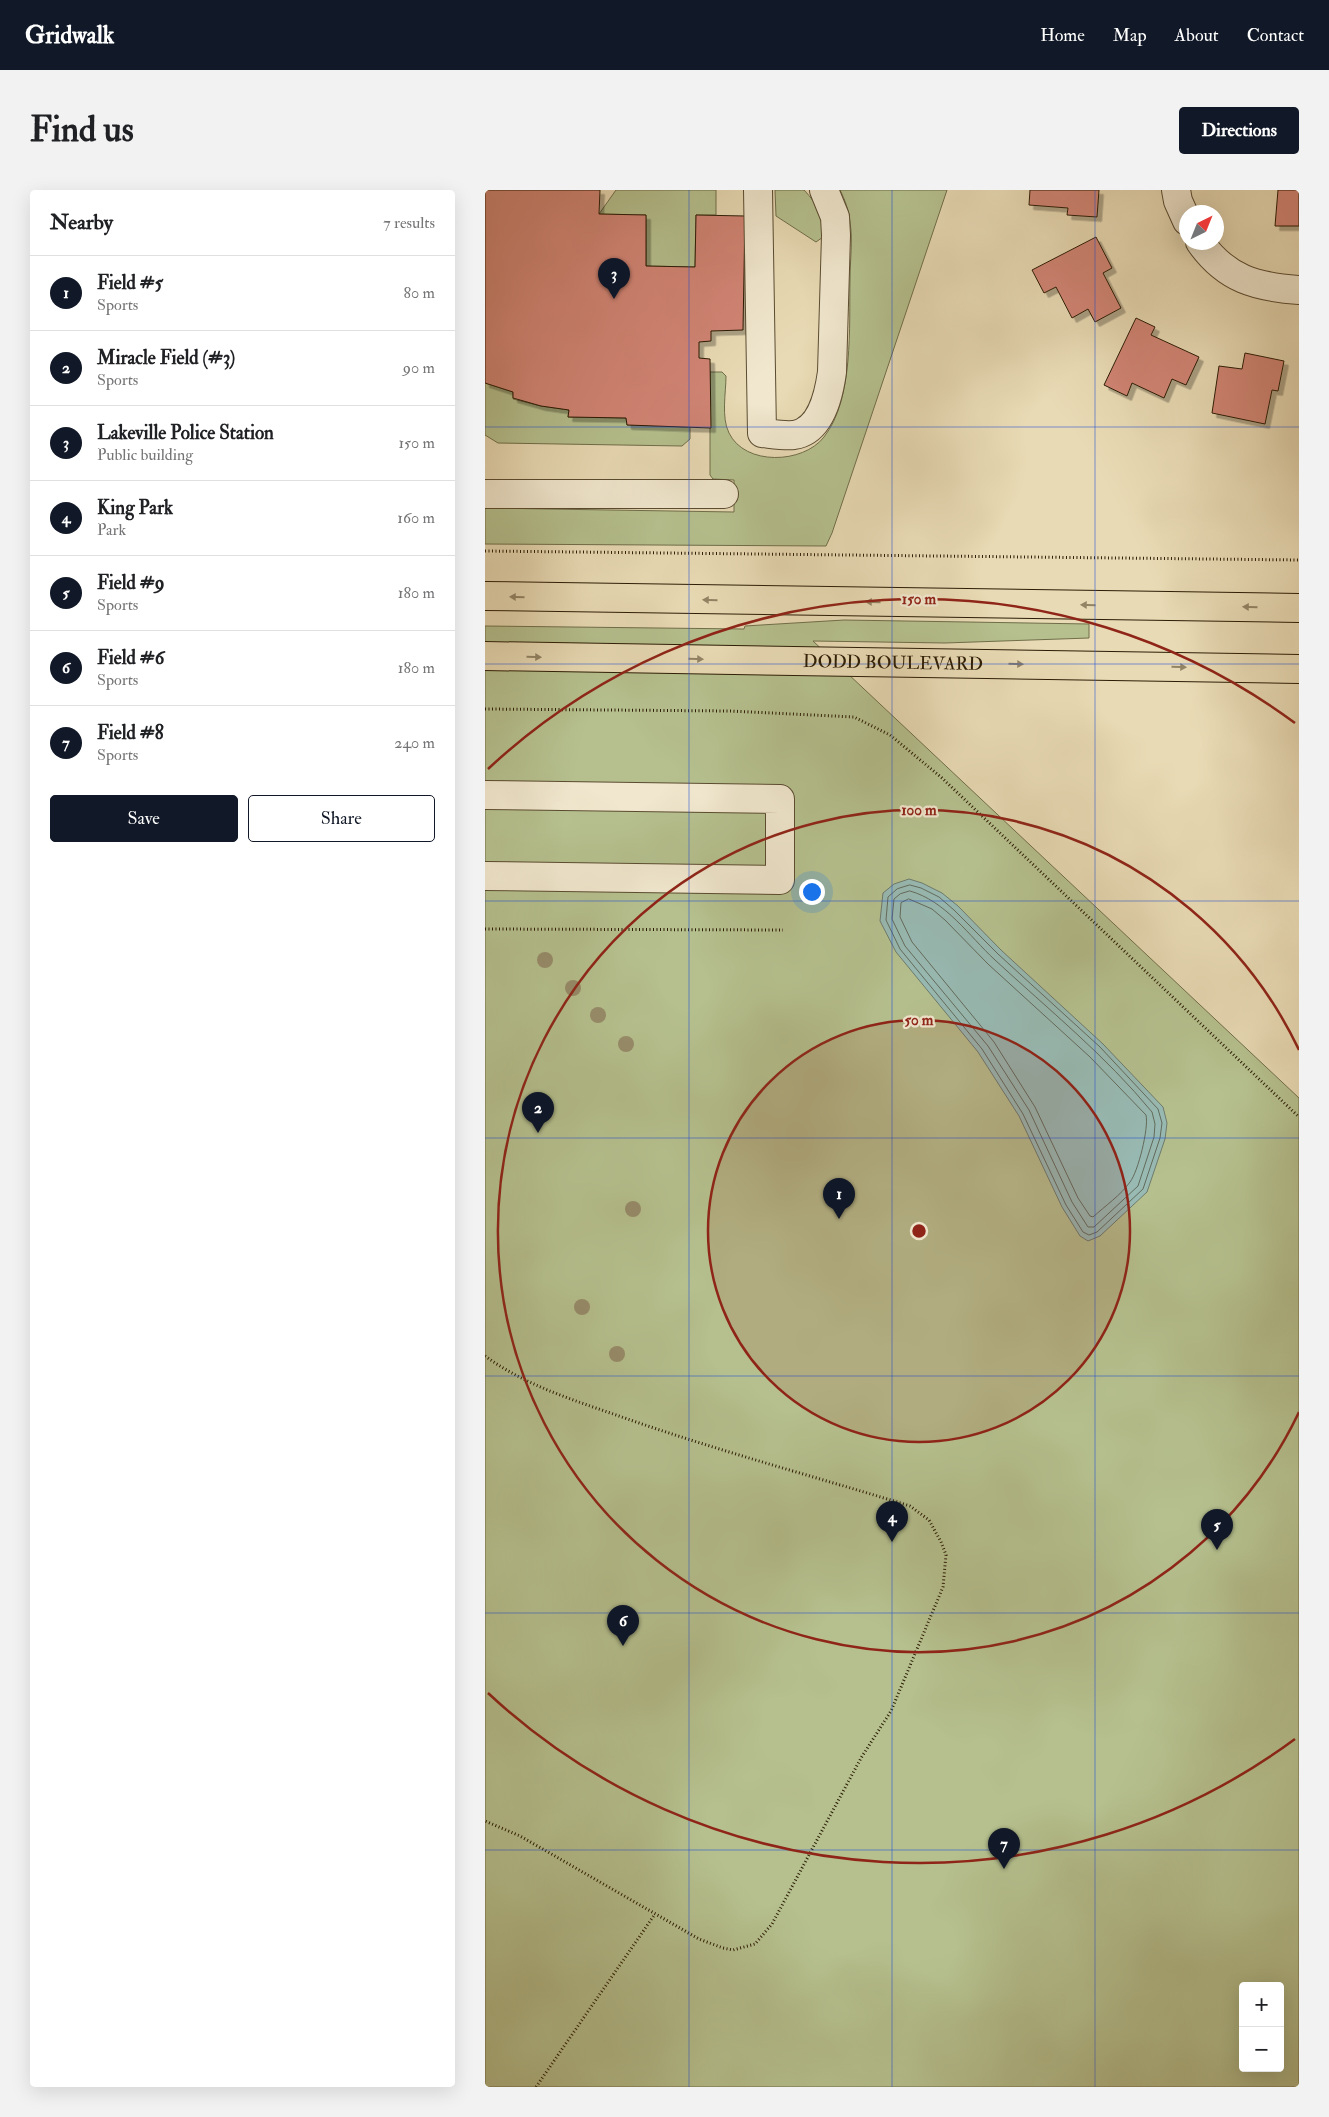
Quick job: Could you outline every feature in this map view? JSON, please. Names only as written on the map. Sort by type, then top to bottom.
[{"type":"main road","points":[[485,596],[1299,608]]},
{"type":"main road","name":"DODD BOULEVARD","points":[[485,656],[1299,668]]},
{"type":"street","points":[[758,190],[762,434],[795,435],[809,428],[823,408],[829,394],[832,372],[836,226],[831,202],[824,190]]},
{"type":"street","points":[[1176,190],[1180,205]]},
{"type":"street","points":[[1206,250],[1229,272],[1246,281],[1262,286],[1299,290]]},
{"type":"street","points":[[485,494],[724,494]]},
{"type":"street","points":[[485,795],[780,799],[780,880],[485,876]]},
{"type":"path","points":[[485,550],[1299,560]]},
{"type":"path","points":[[485,709],[730,710],[854,716],[890,735],[942,778],[1299,1117]]},
{"type":"path","points":[[485,929],[783,930]]},
{"type":"path","points":[[485,1356],[499,1366],[559,1395],[712,1447],[911,1506],[929,1520],[936,1529],[946,1555],[943,1587],[891,1710],[861,1758],[765,1934],[755,1944],[742,1948],[723,1948],[699,1939],[519,1836],[485,1821]]},
{"type":"path","points":[[536,2087],[655,1914]]},
{"type":"green space","points":[[616,190],[716,190],[716,215],[696,215],[695,267],[646,266],[646,215],[599,214]]},
{"type":"green space","points":[[775,190],[804,190],[819,211],[823,237],[816,242],[776,216]]},
{"type":"green space","points":[[840,190],[947,190],[826,546],[485,544],[485,508],[734,512],[734,480],[713,479],[710,475],[710,372],[722,372],[726,376],[725,420],[729,433],[737,444],[761,456],[775,458],[803,452],[815,446],[824,437],[834,421],[841,403],[848,361],[851,229],[849,214]]},
{"type":"green space","points":[[485,383],[513,392],[513,399],[569,410],[568,417],[626,418],[627,425],[690,427],[690,439],[682,446],[498,443],[485,435]]},
{"type":"green space","points":[[844,620],[1089,624],[1089,638],[945,643],[813,641],[1299,1098],[1299,2087],[485,2087],[485,626],[744,629],[745,626]]},
{"type":"water","points":[[909,879],[942,893],[958,906],[1001,950],[1103,1044],[1163,1107],[1167,1123],[1165,1139],[1147,1192],[1100,1236],[1088,1241],[1080,1236],[1062,1207],[1019,1116],[978,1052],[896,952],[880,921],[883,893],[894,884]]},
{"type":"building","points":[[485,190],[600,190],[599,214],[646,215],[646,266],[695,267],[696,215],[745,216],[743,330],[711,331],[711,341],[699,342],[699,358],[710,359],[711,428],[627,425],[626,418],[568,417],[569,410],[541,406],[513,398],[513,392],[485,383]]},
{"type":"building","points":[[1030,190],[1099,190],[1097,217],[1067,215],[1068,208],[1029,205]]},
{"type":"building","points":[[1278,190],[1299,190],[1299,226],[1275,226]]},
{"type":"building","points":[[1096,237],[1112,268],[1103,273],[1121,308],[1095,322],[1088,309],[1072,318],[1056,287],[1044,293],[1032,270]]},
{"type":"building","points":[[1136,318],[1155,327],[1151,335],[1199,357],[1186,385],[1172,379],[1164,398],[1132,383],[1127,396],[1104,385]]},
{"type":"building","points":[[1245,353],[1284,361],[1278,391],[1272,390],[1265,424],[1212,413],[1219,366],[1242,369]]},
{"type":"place","name":"Lakeville Police Station","points":[[614,299]]},
{"type":"place","name":"Miracle Field (#3)","points":[[538,1133]]},
{"type":"place","name":"Field #5","points":[[839,1219]]},
{"type":"place","name":"King Park","points":[[892,1542]]},
{"type":"place","name":"Field #9","points":[[1217,1550]]},
{"type":"place","name":"Field #6","points":[[623,1646]]},
{"type":"place","name":"Field #8","points":[[1004,1869]]}]
